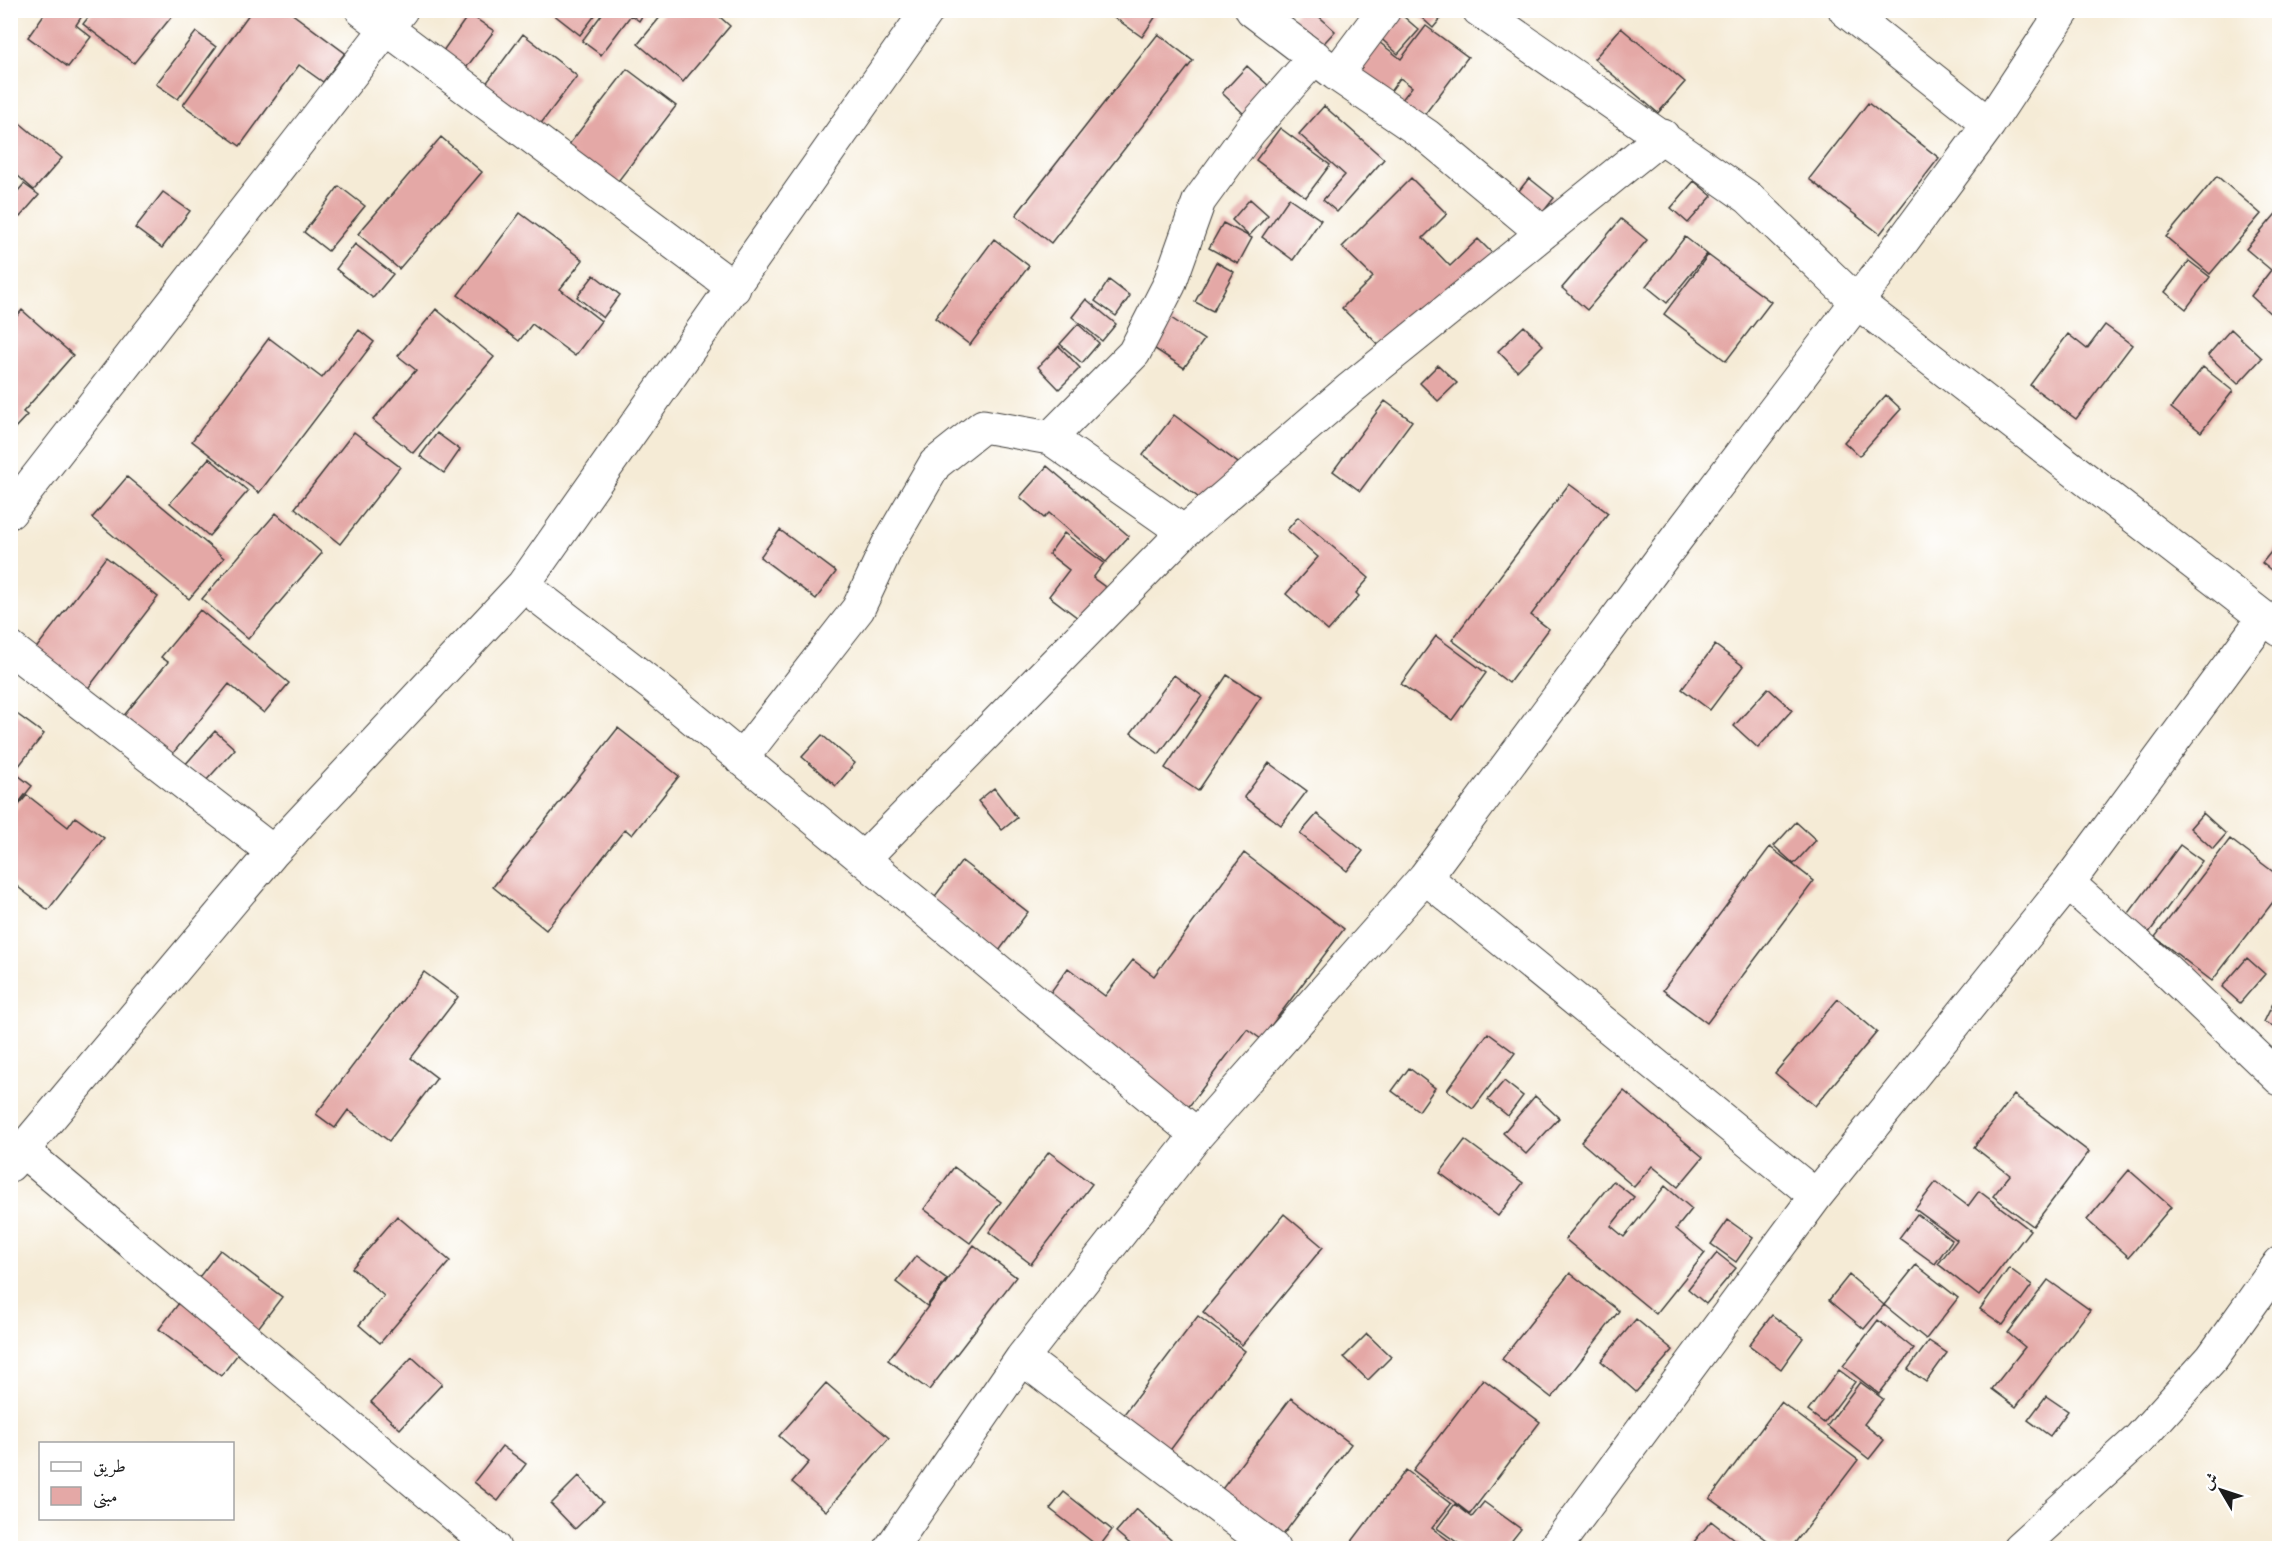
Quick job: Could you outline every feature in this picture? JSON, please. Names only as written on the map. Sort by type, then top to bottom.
[{"type":"street","points":[[494,1548],[17,1158],[273,852],[523,585],[928,10]]},
{"type":"street","points":[[1252,10],[1326,66],[1427,136],[1543,232]]},
{"type":"street","points":[[1050,438],[1134,353],[1169,285],[1199,201],[1250,131],[1326,66],[1384,10]]},
{"type":"street","points":[[1845,10],[1989,124]]},
{"type":"street","points":[[891,1548],[1022,1358],[1197,1135],[1425,877],[1989,124],[2064,10]]},
{"type":"street","points":[[1481,11],[1749,198],[1857,302],[2272,624],[2068,883],[1816,1196],[1555,1548]]},
{"type":"street","points":[[10,512],[383,17],[734,288]]},
{"type":"street","points":[[863,859],[1184,532],[1351,388],[1663,136]]},
{"type":"street","points":[[741,759],[858,609],[888,545],[935,464],[982,426],[1050,438],[1184,532]]},
{"type":"street","points":[[523,585],[655,687],[1197,1135]]},
{"type":"street","points":[[10,648],[273,852]]},
{"type":"street","points":[[1425,877],[1816,1196]]},
{"type":"street","points":[[2068,883],[2163,967],[2280,1078]]},
{"type":"street","points":[[2019,1548],[2139,1439],[2212,1358],[2280,1263]]},
{"type":"street","points":[[1022,1358],[1273,1548]]},
{"type":"building","points":[[47,10],[86,10],[76,25],[91,37],[68,67],[28,37]]},
{"type":"building","points":[[94,10],[177,10],[134,63],[83,24]]},
{"type":"building","points":[[252,10],[287,10],[345,53],[323,82],[299,65],[240,146],[183,105]]},
{"type":"building","points":[[548,10],[599,10],[580,35]]},
{"type":"building","points":[[605,10],[641,10],[644,13],[639,21],[631,15],[601,55],[582,41]]},
{"type":"building","points":[[666,10],[712,10],[730,26],[683,82],[638,44]]},
{"type":"building","points":[[1104,10],[1160,10],[1142,37]]},
{"type":"building","points":[[1299,10],[1312,10],[1335,31],[1315,53],[1285,26]]},
{"type":"building","points":[[1396,10],[1419,30],[1398,54],[1374,32]]},
{"type":"building","points":[[1413,10],[1448,10],[1433,28]]},
{"type":"building","points":[[469,14],[494,31],[463,72],[440,55]]},
{"type":"building","points":[[1426,26],[1468,57],[1419,122],[1397,106],[1412,87],[1400,78],[1385,99],[1346,70],[1371,36],[1401,59]]},
{"type":"building","points":[[1621,28],[1685,82],[1658,113],[1594,59]]},
{"type":"building","points":[[196,32],[216,47],[178,99],[156,84]]},
{"type":"building","points":[[523,34],[577,76],[536,130],[482,89]]},
{"type":"building","points":[[1158,34],[1193,61],[1051,243],[1016,215]]},
{"type":"building","points":[[1247,66],[1270,87],[1245,115],[1222,93]]},
{"type":"building","points":[[627,69],[676,106],[612,189],[564,151]]},
{"type":"building","points":[[1868,103],[1939,158],[1880,234],[1809,179]]},
{"type":"building","points":[[1324,106],[1384,159],[1337,212],[1323,200],[1345,175],[1299,134]]},
{"type":"building","points":[[10,115],[62,158],[34,190],[10,169]]},
{"type":"building","points":[[1280,128],[1330,165],[1306,197],[1256,160]]},
{"type":"building","points":[[441,137],[482,172],[399,269],[358,234]]},
{"type":"building","points":[[2217,176],[2261,214],[2210,274],[2166,237]]},
{"type":"building","points":[[1411,178],[1447,214],[1423,238],[1450,266],[1478,239],[1500,261],[1397,364],[1342,308],[1373,277],[1342,247]]},
{"type":"building","points":[[1529,178],[1554,198],[1533,225],[1508,205]]},
{"type":"building","points":[[1694,181],[1712,196],[1688,223],[1671,208]]},
{"type":"building","points":[[24,184],[39,195],[20,217],[10,208],[10,200]]},
{"type":"building","points":[[339,186],[365,206],[328,251],[304,232]]},
{"type":"building","points":[[163,192],[190,211],[162,248],[135,228]]},
{"type":"building","points":[[1289,198],[1321,220],[1293,260],[1262,237]]},
{"type":"building","points":[[1250,199],[1268,215],[1249,236],[1232,220]]},
{"type":"building","points":[[2280,209],[2280,308],[2273,316],[2251,296],[2271,270],[2246,249]]},
{"type":"building","points":[[520,213],[583,260],[560,289],[601,321],[575,356],[532,324],[519,341],[458,295]]},
{"type":"building","points":[[1621,219],[1647,240],[1587,310],[1562,288]]},
{"type":"building","points":[[1223,223],[1252,238],[1238,264],[1209,248]]},
{"type":"building","points":[[1685,237],[1707,254],[1667,303],[1646,286]]},
{"type":"building","points":[[994,239],[1029,266],[970,345],[935,318]]},
{"type":"building","points":[[355,244],[393,274],[373,298],[336,269]]},
{"type":"building","points":[[1708,255],[1771,302],[1726,361],[1664,314]]},
{"type":"building","points":[[2189,261],[2210,277],[2186,309],[2165,292]]},
{"type":"building","points":[[1216,262],[1234,272],[1213,311],[1195,302]]},
{"type":"building","points":[[594,275],[620,295],[603,318],[577,297]]},
{"type":"building","points":[[1109,280],[1130,296],[1116,316],[1095,301]]},
{"type":"building","points":[[1086,299],[1116,324],[1102,341],[1072,317]]},
{"type":"building","points":[[436,309],[494,357],[413,453],[373,420],[416,370],[398,356]]},
{"type":"building","points":[[22,310],[73,355],[23,412],[27,415],[10,433],[10,324]]},
{"type":"building","points":[[1168,316],[1204,340],[1184,368],[1149,345]]},
{"type":"building","points":[[1078,324],[1099,343],[1082,363],[1060,344]]},
{"type":"building","points":[[2105,325],[2132,345],[2076,419],[2030,385],[2068,334],[2087,349]]},
{"type":"building","points":[[1524,326],[1543,345],[1517,371],[1498,351]]},
{"type":"building","points":[[2231,329],[2262,358],[2238,384],[2208,355]]},
{"type":"building","points":[[359,330],[374,342],[259,493],[192,441],[269,338],[322,378]]},
{"type":"building","points":[[1059,346],[1080,368],[1059,389],[1038,367]]},
{"type":"building","points":[[1438,365],[1457,383],[1438,401],[1420,383]]},
{"type":"building","points":[[2203,367],[2233,391],[2201,432],[2171,408]]},
{"type":"building","points":[[1886,395],[1901,409],[1859,456],[1844,442]]},
{"type":"building","points":[[1385,401],[1412,421],[1360,491],[1333,471]]},
{"type":"building","points":[[1174,415],[1238,463],[1207,504],[1143,455]]},
{"type":"building","points":[[354,432],[400,467],[340,544],[295,508]]},
{"type":"building","points":[[437,433],[460,450],[444,473],[420,456]]},
{"type":"building","points":[[209,458],[248,491],[209,536],[170,503]]},
{"type":"building","points":[[1047,466],[1129,536],[1106,562],[1049,513],[1044,518],[1020,497]]},
{"type":"building","points":[[127,477],[224,558],[189,599],[92,518]]},
{"type":"building","points":[[1569,484],[1608,513],[1531,615],[1549,629],[1509,683],[1452,640]]},
{"type":"building","points":[[276,513],[322,553],[248,639],[202,599]]},
{"type":"building","points":[[1298,517],[1369,578],[1356,593],[1359,596],[1328,631],[1286,594],[1318,557],[1287,530]]},
{"type":"building","points":[[780,530],[836,572],[816,599],[760,557]]},
{"type":"building","points":[[1064,533],[1104,563],[1093,578],[1123,600],[1098,633],[1049,596],[1069,570],[1049,554]]},
{"type":"building","points":[[2280,541],[2280,577],[2262,563]]},
{"type":"building","points":[[106,557],[158,597],[86,691],[34,651]]},
{"type":"building","points":[[200,610],[289,683],[264,713],[229,684],[170,757],[122,718],[168,662],[161,657]]},
{"type":"building","points":[[1436,636],[1486,673],[1452,720],[1401,684]]},
{"type":"building","points":[[1715,645],[1743,666],[1710,710],[1682,689]]},
{"type":"building","points":[[1174,675],[1202,696],[1159,754],[1131,733]]},
{"type":"building","points":[[1227,675],[1261,697],[1198,791],[1165,768]]},
{"type":"building","points":[[1768,688],[1792,710],[1758,748],[1734,726]]},
{"type":"building","points":[[10,709],[44,734],[14,772],[32,786],[10,814]]},
{"type":"building","points":[[618,728],[679,776],[632,835],[625,829],[546,930],[493,887]]},
{"type":"building","points":[[215,731],[235,749],[204,783],[184,766]]},
{"type":"building","points":[[822,735],[855,763],[836,786],[802,757]]},
{"type":"building","points":[[1269,763],[1307,791],[1281,825],[1244,797]]},
{"type":"building","points":[[994,788],[1017,818],[1002,830],[978,801]]},
{"type":"building","points":[[27,795],[68,827],[75,817],[104,838],[48,910],[10,881],[10,816]]},
{"type":"building","points":[[2203,813],[2226,834],[2213,849],[2190,828]]},
{"type":"building","points":[[1317,814],[1363,851],[1347,871],[1300,834]]},
{"type":"building","points":[[1796,822],[1816,840],[1794,864],[1774,846]]},
{"type":"building","points":[[2230,839],[2280,877],[2280,893],[2212,981],[2155,937]]},
{"type":"building","points":[[2180,845],[2202,861],[2148,934],[2126,917]]},
{"type":"building","points":[[1770,847],[1814,881],[1707,1023],[1663,990]]},
{"type":"building","points":[[1244,853],[1344,929],[1261,1039],[1247,1029],[1184,1113],[1042,1004],[1068,968],[1105,996],[1133,960],[1154,976]]},
{"type":"building","points":[[962,861],[1028,912],[999,951],[932,900]]},
{"type":"building","points":[[2247,958],[2265,974],[2240,1003],[2222,987]]},
{"type":"building","points":[[424,972],[458,997],[411,1058],[437,1078],[389,1141],[348,1110],[335,1128],[316,1114]]},
{"type":"building","points":[[2280,989],[2280,1029],[2264,1022]]},
{"type":"building","points":[[1838,999],[1877,1032],[1815,1106],[1775,1073]]},
{"type":"building","points":[[1488,1033],[1515,1053],[1473,1109],[1447,1090]]},
{"type":"building","points":[[1409,1068],[1435,1088],[1419,1111],[1392,1091]]},
{"type":"building","points":[[1504,1081],[1523,1096],[1508,1116],[1488,1100]]},
{"type":"building","points":[[1624,1091],[1703,1157],[1678,1187],[1652,1166],[1634,1187],[1581,1142]]},
{"type":"building","points":[[2014,1095],[2089,1152],[2033,1226],[1993,1196],[2010,1175],[1974,1147]]},
{"type":"building","points":[[1535,1096],[1559,1118],[1526,1154],[1503,1133]]},
{"type":"building","points":[[1465,1140],[1523,1183],[1498,1216],[1440,1173]]},
{"type":"building","points":[[1049,1152],[1092,1184],[1031,1264],[989,1232]]},
{"type":"building","points":[[954,1167],[1001,1202],[970,1243],[924,1209]]},
{"type":"building","points":[[2129,1170],[2171,1207],[2129,1257],[2087,1220]]},
{"type":"building","points":[[1613,1181],[1634,1197],[1611,1226],[1624,1237],[1665,1186],[1692,1209],[1676,1229],[1705,1253],[1656,1314],[1565,1239]]},
{"type":"building","points":[[1936,1182],[1968,1206],[1979,1191],[2030,1230],[1979,1296],[1938,1264],[1957,1240],[1915,1209]]},
{"type":"building","points":[[1284,1214],[1323,1247],[1242,1345],[1203,1312]]},
{"type":"building","points":[[1917,1214],[1952,1240],[1935,1264],[1899,1238]]},
{"type":"building","points":[[397,1216],[450,1261],[380,1343],[359,1325],[384,1296],[352,1268]]},
{"type":"building","points":[[1728,1220],[1753,1238],[1736,1262],[1711,1244]]},
{"type":"building","points":[[974,1245],[1016,1277],[929,1390],[888,1360]]},
{"type":"building","points":[[220,1250],[282,1297],[221,1376],[159,1329]]},
{"type":"building","points":[[1717,1253],[1736,1268],[1706,1304],[1688,1289]]},
{"type":"building","points":[[916,1256],[947,1279],[927,1306],[896,1282]]},
{"type":"building","points":[[1916,1265],[1958,1298],[1926,1339],[1884,1305]]},
{"type":"building","points":[[2009,1268],[2032,1285],[2003,1325],[1980,1309]]},
{"type":"building","points":[[1570,1273],[1619,1311],[1552,1398],[1502,1359]]},
{"type":"building","points":[[1849,1275],[1884,1305],[1864,1329],[1829,1300]]},
{"type":"building","points":[[2048,1280],[2090,1310],[2016,1407],[1992,1389],[2025,1347],[2008,1333]]},
{"type":"building","points":[[1772,1315],[1803,1338],[1781,1369],[1749,1345]]},
{"type":"building","points":[[1198,1316],[1245,1351],[1165,1457],[1118,1422]]},
{"type":"building","points":[[1636,1319],[1673,1350],[1636,1392],[1601,1361]]},
{"type":"building","points":[[1878,1320],[1914,1349],[1879,1394],[1843,1366]]},
{"type":"building","points":[[1367,1334],[1391,1357],[1368,1380],[1344,1357]]},
{"type":"building","points":[[1929,1341],[1947,1353],[1926,1382],[1908,1369]]},
{"type":"building","points":[[412,1357],[442,1384],[400,1429],[371,1402]]},
{"type":"building","points":[[1839,1370],[1855,1382],[1824,1423],[1808,1411]]},
{"type":"building","points":[[1483,1379],[1540,1422],[1470,1514],[1413,1470]]},
{"type":"building","points":[[1860,1382],[1883,1399],[1864,1424],[1884,1440],[1869,1459],[1827,1426]]},
{"type":"building","points":[[826,1383],[889,1438],[826,1511],[792,1482],[809,1462],[779,1436]]},
{"type":"building","points":[[2046,1396],[2068,1411],[2050,1436],[2028,1420]]},
{"type":"building","points":[[1291,1398],[1351,1444],[1280,1539],[1219,1493]]},
{"type":"building","points":[[1781,1402],[1858,1460],[1791,1548],[1778,1548],[1710,1498]]},
{"type":"building","points":[[502,1446],[526,1464],[498,1501],[474,1482]]},
{"type":"building","points":[[1406,1470],[1451,1504],[1432,1528],[1459,1548],[1347,1548]]},
{"type":"building","points":[[579,1476],[603,1502],[575,1529],[551,1504]]},
{"type":"building","points":[[1064,1492],[1112,1530],[1099,1547],[1050,1509]]},
{"type":"building","points":[[1484,1502],[1521,1529],[1506,1548],[1465,1548],[1437,1528],[1455,1504],[1472,1517]]},
{"type":"building","points":[[1136,1509],[1180,1548],[1135,1548],[1116,1532]]},
{"type":"building","points":[[1711,1521],[1745,1548],[1689,1548]]}]
